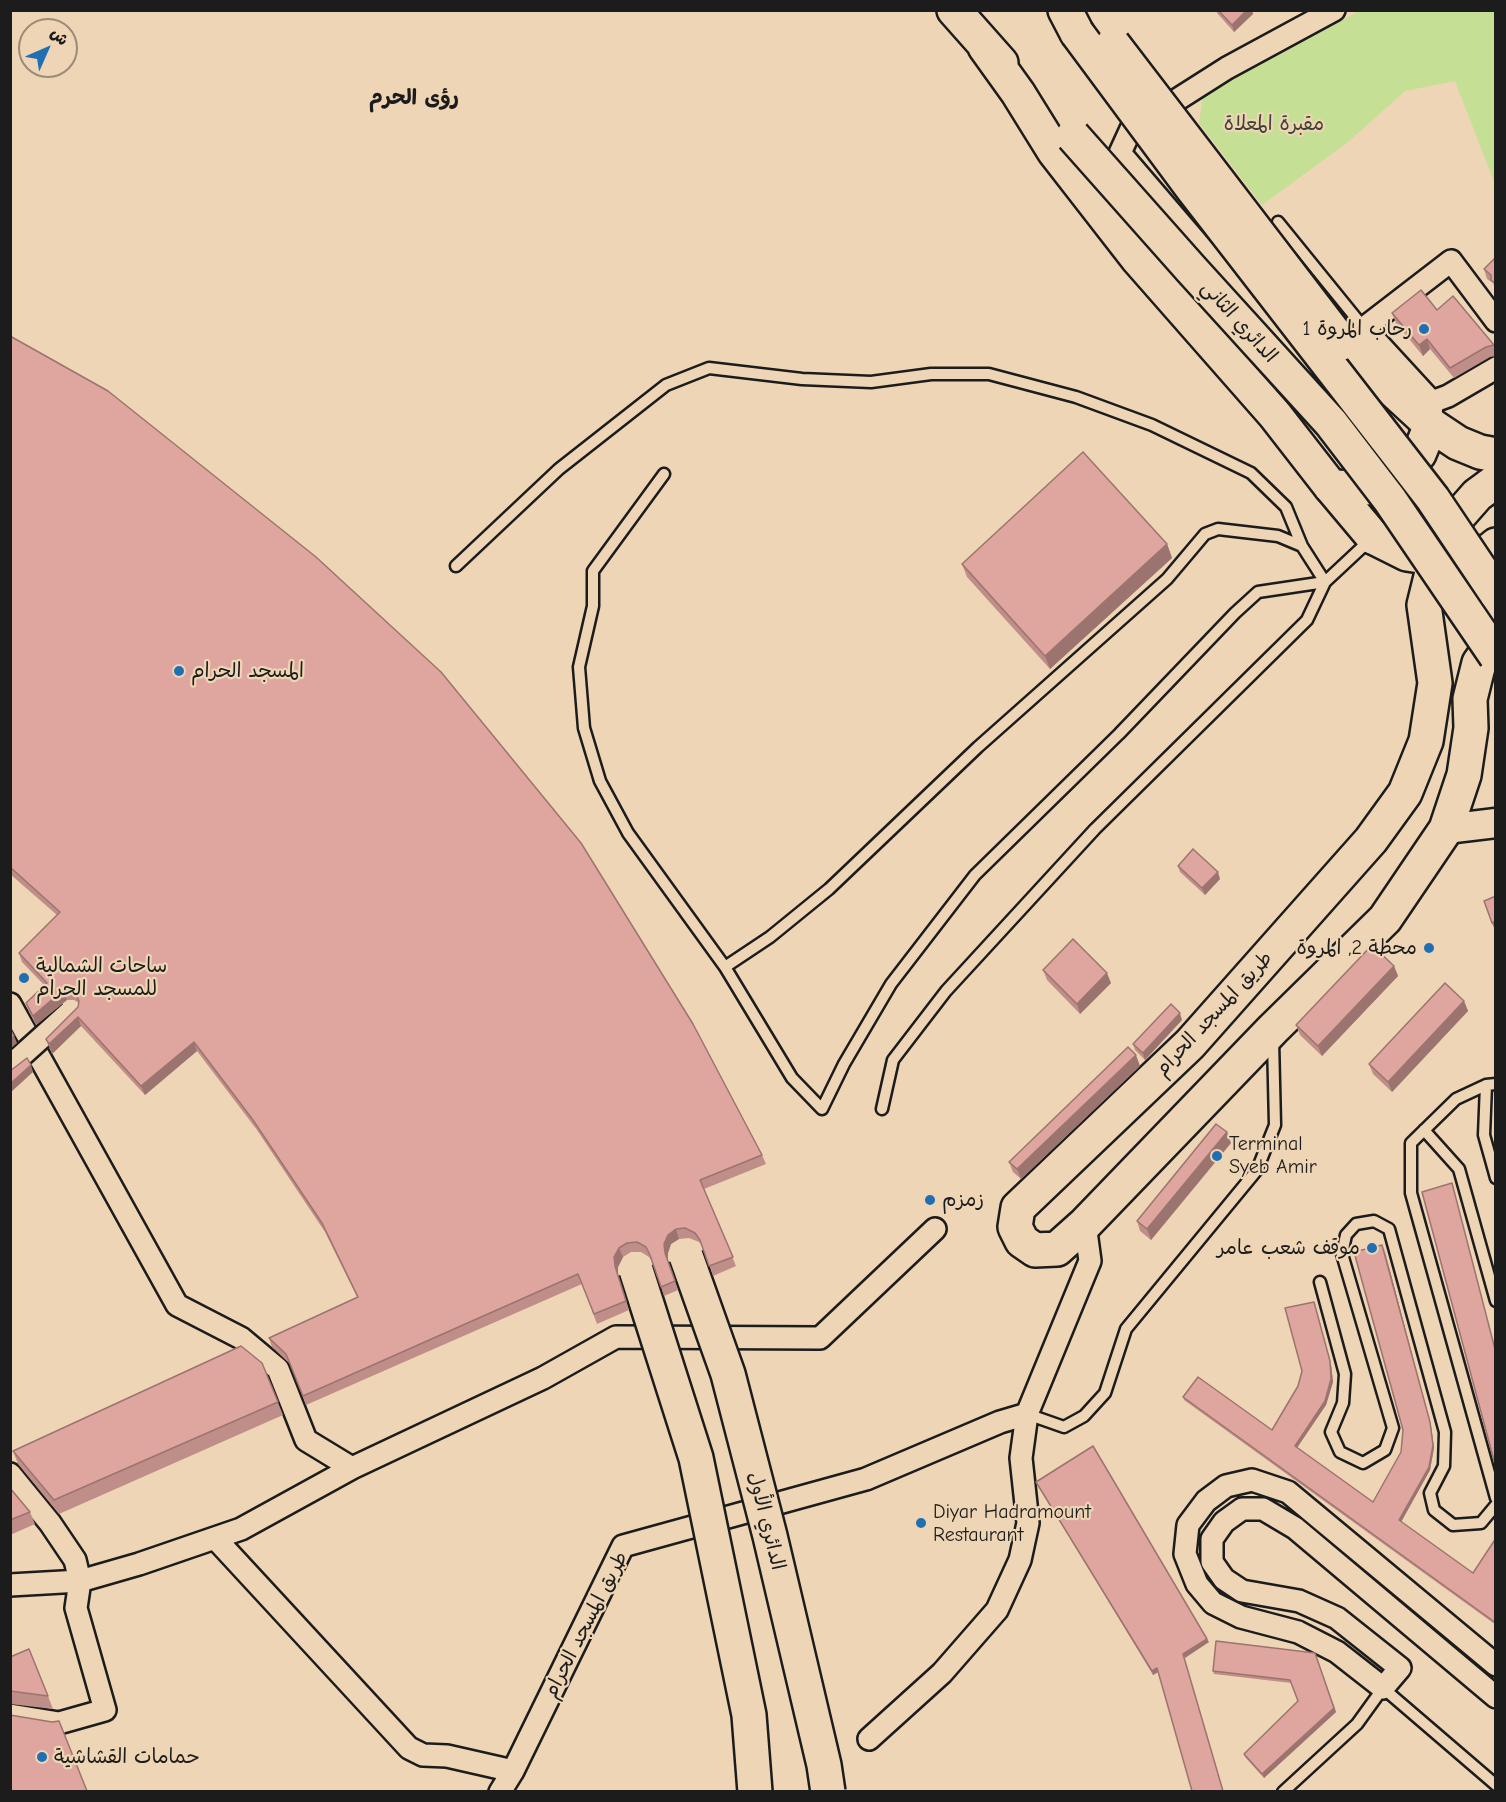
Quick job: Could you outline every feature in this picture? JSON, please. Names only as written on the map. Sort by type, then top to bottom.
[{"type":"main road","name":"الدائري الثاني","points":[[954,10],[1064,143],[1191,269],[1330,423],[1390,500],[1496,656]]},
{"type":"main road","name":"الدائري الثاني","points":[[1080,19],[1192,188],[1432,499],[1496,593]]},
{"type":"main road","points":[[1080,19],[1353,335],[1458,443],[1480,452],[1496,455]]},
{"type":"main road","points":[[1064,143],[1138,259],[1275,415],[1373,537],[1424,605]]},
{"type":"main road","points":[[1331,487],[1366,488],[1396,475],[1419,454],[1431,413]]},
{"type":"main road","name":"طريق المسجد الحرام","points":[[1085,1224],[1057,1249],[1035,1250],[1022,1241],[1015,1227],[1018,1208],[1190,1044],[1371,840],[1405,793],[1426,741],[1436,683],[1424,605],[1441,536],[1477,495],[1496,481]]},
{"type":"main road","points":[[1373,537],[1407,554],[1459,562],[1490,550],[1496,545]]},
{"type":"main road","points":[[1085,1224],[1273,1029],[1385,919],[1446,829],[1464,775],[1471,728],[1470,699],[1479,663],[1496,639]]},
{"type":"main road","name":"الدائري الأول","points":[[686,1256],[728,1374],[770,1536],[824,1765],[828,1791]]},
{"type":"main road","points":[[636,1270],[696,1458],[749,1715],[755,1791]]},
{"type":"street","points":[[1334,10],[1227,68],[1131,129],[1120,153],[1396,475]]},
{"type":"street","points":[[1353,335],[1451,261],[1496,321]]},
{"type":"street","points":[[1431,413],[1448,396],[1496,368]]},
{"type":"street","points":[[1446,829],[1496,823]]},
{"type":"street","points":[[10,1004],[177,1305],[241,1338],[278,1369],[306,1440],[352,1468]]},
{"type":"street","points":[[10,1066],[70,1012]]},
{"type":"street","points":[[869,1739],[942,1673],[997,1610],[1020,1560],[1028,1524],[1021,1458],[1027,1414],[1090,1261],[1085,1224]]},
{"type":"street","points":[[10,1586],[80,1581],[139,1564],[241,1529],[352,1468],[543,1378],[616,1338],[820,1338],[935,1229]]},
{"type":"street","name":"طريق المسجد الحرام","points":[[500,1791],[513,1771],[623,1546],[866,1479],[1000,1422],[1027,1414]]},
{"type":"street","points":[[10,1474],[50,1523],[75,1560],[80,1581],[76,1608],[105,1710],[59,1723],[10,1715]]},
{"type":"street","points":[[1496,1665],[1288,1492],[1252,1480],[1226,1486],[1206,1501],[1188,1524],[1185,1554],[1197,1584],[1213,1604],[1242,1617],[1298,1632],[1336,1652],[1383,1688],[1400,1668],[1337,1618],[1299,1601],[1242,1591],[1224,1579],[1212,1562],[1212,1539],[1224,1522],[1242,1509],[1263,1509],[1294,1528],[1496,1697]]},
{"type":"street","points":[[215,1538],[409,1748],[423,1755],[447,1756],[513,1771]]},
{"type":"lane","points":[[1278,222],[1353,335]]},
{"type":"lane","points":[[456,566],[559,469],[666,385],[709,368],[802,379],[871,382],[931,374],[989,374],[1076,397],[1152,425],[1251,473],[1286,507],[1302,546],[1325,582]]},
{"type":"lane","points":[[664,474],[592,571],[593,606],[579,667],[584,728],[600,781],[628,833],[725,967],[792,1077],[822,1109],[844,1064],[891,984],[975,875],[1119,734],[1258,592],[1325,582]]},
{"type":"lane","points":[[725,967],[770,937],[829,889],[978,747],[1167,579],[1205,534],[1218,529],[1278,536],[1302,546]]},
{"type":"lane","points":[[882,1109],[893,1060],[946,991],[1095,829],[1307,620],[1325,582],[1373,537]]},
{"type":"lane","points":[[1027,1414],[1064,1427],[1084,1416],[1105,1393],[1126,1329],[1257,1170],[1275,1125],[1273,1029]]},
{"type":"lane","points":[[1496,1178],[1484,1135],[1491,1085],[1456,1099],[1411,1143],[1411,1192],[1496,1498]]},
{"type":"lane","points":[[1424,1130],[1459,1169],[1496,1301]]},
{"type":"lane","points":[[1320,1282],[1345,1374],[1343,1403],[1331,1432],[1340,1452],[1363,1463],[1385,1450],[1393,1428],[1342,1254],[1346,1235],[1356,1224],[1374,1221],[1389,1229],[1446,1432],[1444,1466],[1430,1493],[1434,1510],[1453,1525],[1482,1523],[1496,1505]]},
{"type":"lane","points":[[1283,1791],[1357,1724],[1383,1688],[1496,1785]]},
{"type":"green space","name":"مقبرة المعلاة","points":[[1359,11],[1481,11],[1482,13],[1495,11],[1495,184],[1455,81],[1405,91],[1348,142],[1262,205],[1199,123],[1203,96]]},
{"type":"building","points":[[1218,10],[1247,10],[1232,25]]},
{"type":"building","points":[[1496,257],[1496,284],[1484,269]]},
{"type":"building","points":[[1421,290],[1437,310],[1453,296],[1494,345],[1486,347],[1450,368],[1427,339],[1419,345],[1392,313]]},
{"type":"building","points":[[10,336],[108,391],[316,557],[441,672],[581,843],[693,1024],[762,1155],[700,1180],[733,1257],[709,1266],[700,1240],[695,1233],[685,1228],[676,1229],[668,1235],[664,1244],[675,1281],[661,1287],[646,1247],[637,1242],[627,1243],[619,1248],[614,1257],[626,1301],[594,1314],[578,1274],[303,1396],[286,1354],[269,1338],[358,1297],[322,1223],[253,1120],[194,1042],[141,1086],[78,1017],[49,1044],[46,1039],[78,1007],[79,1001],[71,991],[63,990],[33,1016],[26,1003],[47,983],[19,953],[60,912],[10,867]]},
{"type":"building","points":[[1083,452],[1167,544],[1045,656],[962,564]]},
{"type":"building","points":[[1193,849],[1218,872],[1202,888],[1178,866]]},
{"type":"building","points":[[1496,896],[1496,921],[1492,923],[1484,901]]},
{"type":"building","points":[[1073,939],[1107,973],[1077,1004],[1043,970]]},
{"type":"building","points":[[1372,945],[1394,966],[1318,1046],[1296,1025]]},
{"type":"building","points":[[1445,983],[1464,1001],[1388,1082],[1369,1064]]},
{"type":"building","points":[[1171,1004],[1180,1013],[1143,1053],[1133,1044]]},
{"type":"building","points":[[1128,1047],[1136,1055],[1017,1169],[1009,1162]]},
{"type":"building","points":[[27,1058],[31,1065],[10,1084],[10,1071]]},
{"type":"building","points":[[1216,1124],[1227,1132],[1147,1229],[1137,1221]]},
{"type":"building","points":[[1452,1183],[1496,1353],[1496,1468],[1422,1192]]},
{"type":"building","points":[[1382,1245],[1430,1422],[1433,1445],[1429,1467],[1399,1520],[1473,1573],[1496,1538],[1496,1623],[1183,1397],[1198,1377],[1272,1430],[1298,1386],[1302,1371],[1285,1308],[1314,1302],[1330,1361],[1331,1379],[1325,1401],[1295,1446],[1373,1502],[1401,1452],[1403,1430],[1354,1252]]},
{"type":"building","points":[[241,1346],[262,1363],[278,1402],[54,1500],[13,1451]]},
{"type":"building","points":[[1093,1446],[1207,1639],[1183,1654],[1223,1791],[1192,1791],[1157,1668],[1152,1671],[1036,1482]]},
{"type":"building","points":[[10,1488],[30,1512],[10,1520]]},
{"type":"building","points":[[1216,1641],[1315,1653],[1334,1708],[1262,1774],[1244,1754],[1298,1701],[1290,1680],[1213,1671]]},
{"type":"building","points":[[29,1649],[48,1696],[10,1691],[10,1657]]},
{"type":"building","name":"حمامات القشاشية","points":[[10,1715],[52,1722],[59,1721],[87,1791],[10,1791]]},
{"type":"place","name":"رحاب المروة 1","points":[[1424,329]]},
{"type":"place","name":"المسجد الحرام","points":[[179,671]]},
{"type":"place","name":"محطة 2, المروة","points":[[1429,948]]},
{"type":"place","name":"ساحات الشمالية للمسجد الحرام","points":[[24,978]]},
{"type":"place","name":"Terminal Syeb Amir","points":[[1217,1156]]},
{"type":"place","name":"زمزم","points":[[930,1200]]},
{"type":"place","name":"موقف شعب عامر","points":[[1372,1248]]},
{"type":"place","name":"Diyar Hadramount Restaurant","points":[[921,1523]]},
{"type":"place","name":"حمامات القشاشية","points":[[42,1757]]},
{"type":"district","name":"رؤى الحرم","points":[[414,98]]}]
